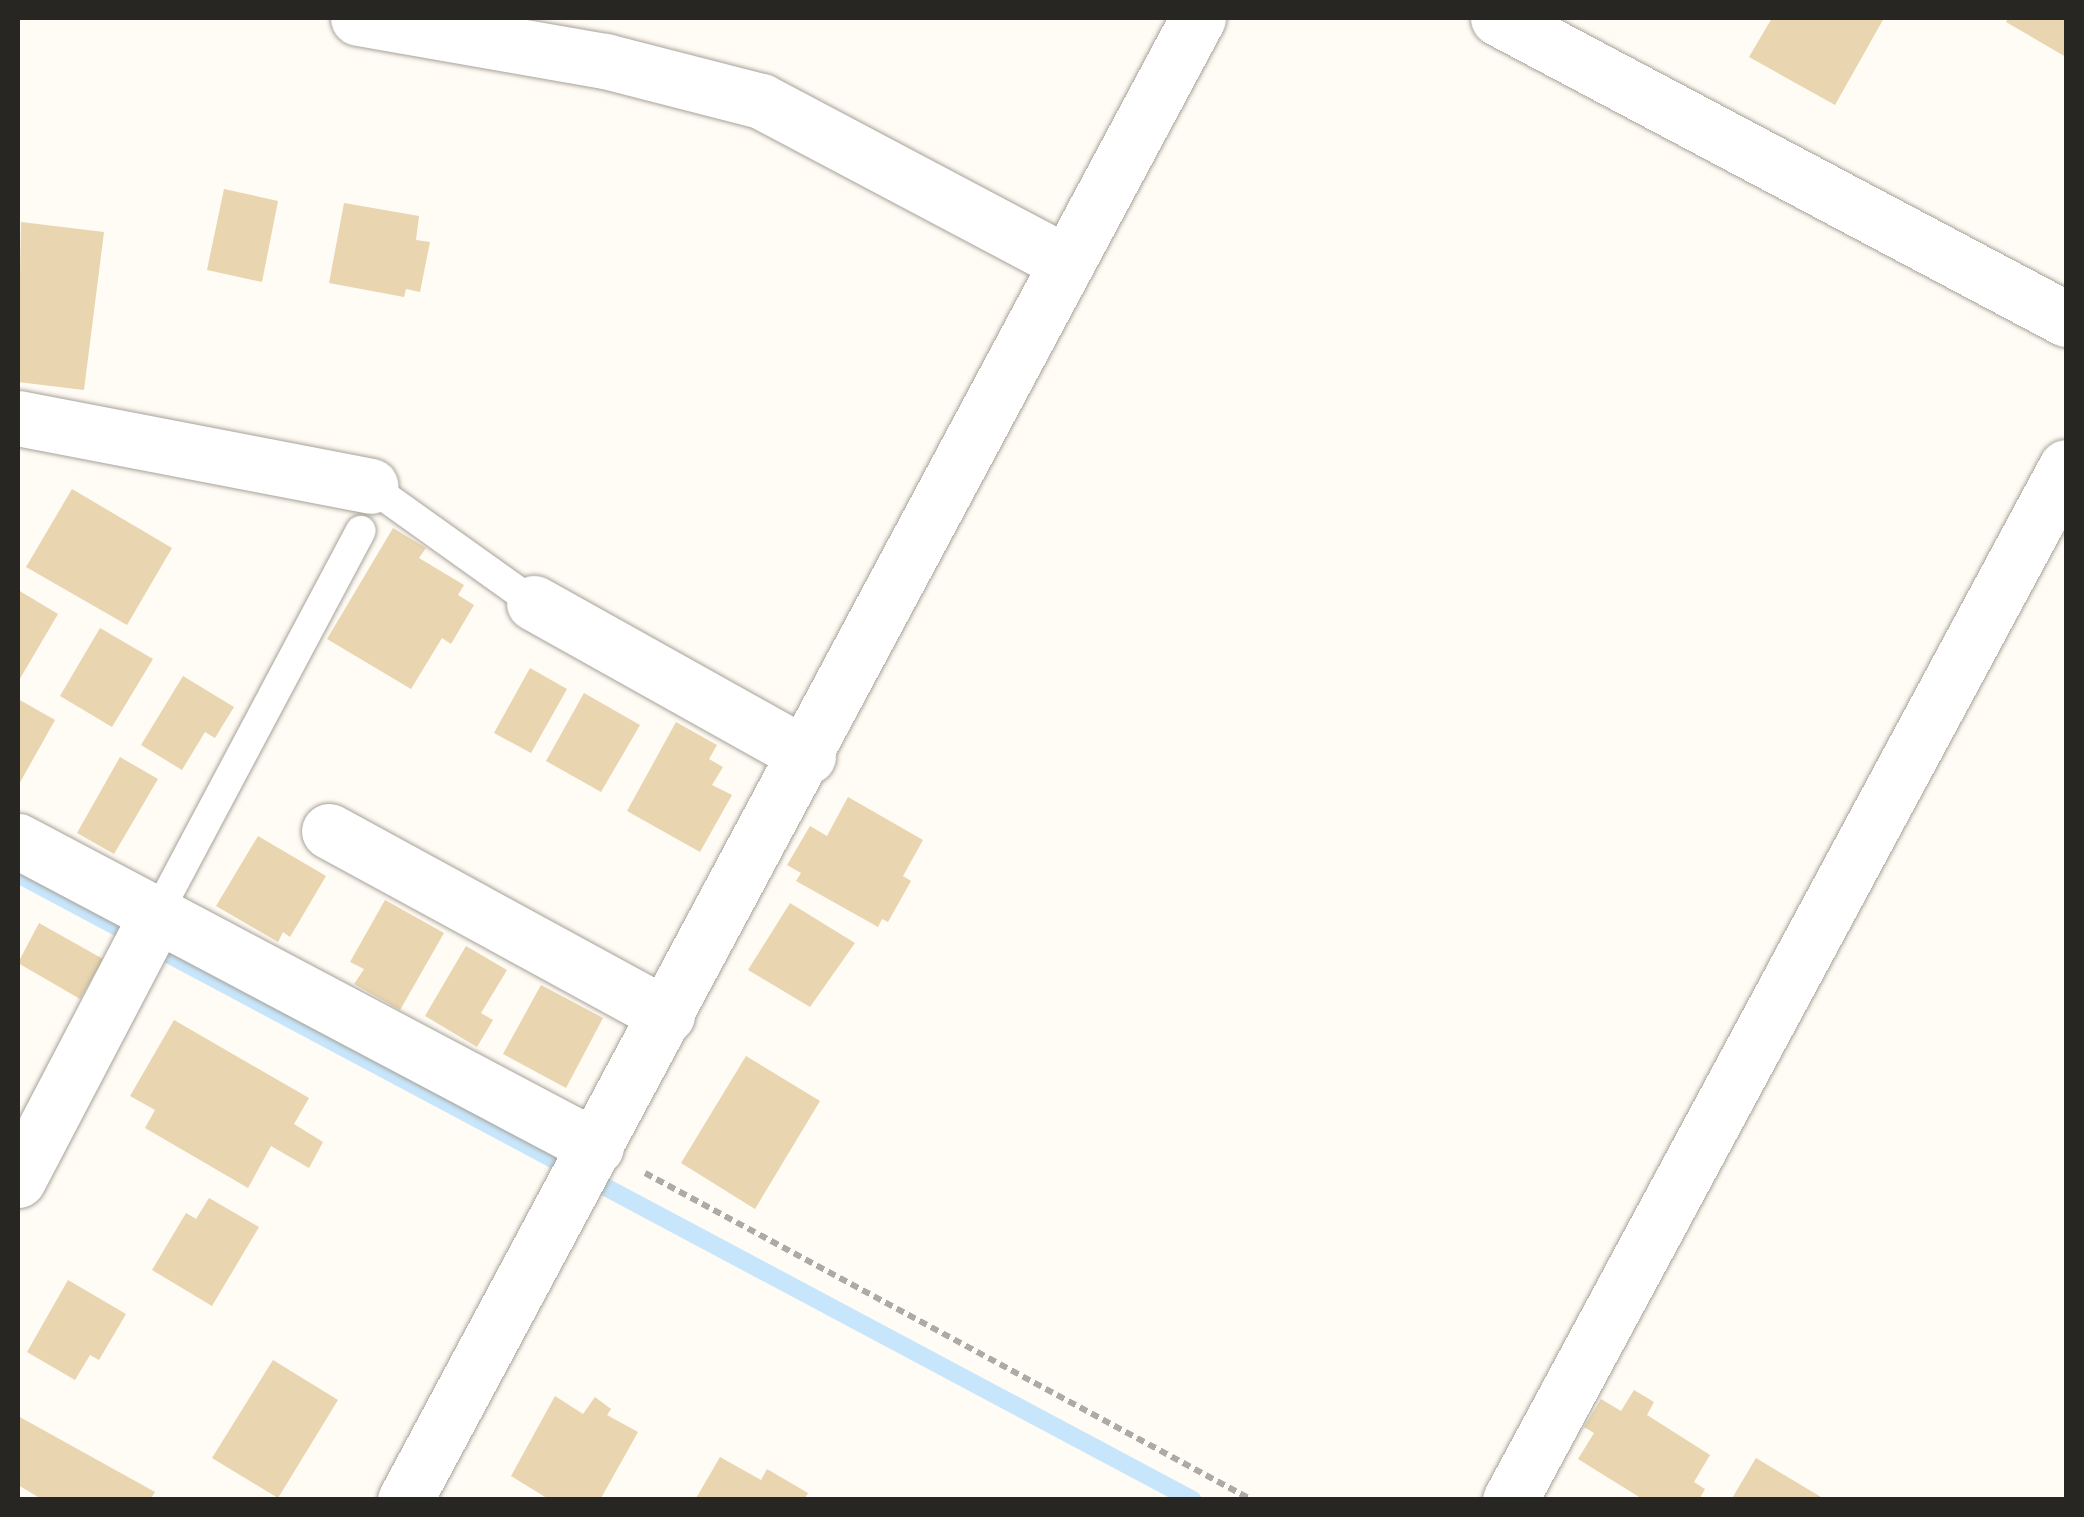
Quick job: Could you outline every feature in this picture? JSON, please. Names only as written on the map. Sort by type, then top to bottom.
[{"type":"street","points":[[358,18],[605,61],[762,100],[1062,261]]},
{"type":"street","points":[[405,1500],[808,756],[1062,261],[1198,18]]},
{"type":"street","points":[[1498,18],[2066,318]]},
{"type":"street","points":[[18,418],[366,508]]},
{"type":"street","points":[[1510,1500],[2066,467]]},
{"type":"street","points":[[534,603],[808,756]]},
{"type":"street","points":[[329,831],[667,1016]]},
{"type":"street","points":[[18,840],[596,1147]]},
{"type":"street","points":[[18,1180],[157,914]]},
{"type":"lane","points":[[157,914],[366,508],[534,603]]},
{"type":"path","points":[[596,1147],[1252,1500]]},
{"type":"building","points":[[1772,18],[1884,18],[1835,105],[1749,57]]},
{"type":"building","points":[[2008,18],[2066,18],[2066,57],[2006,22]]},
{"type":"building","points":[[224,189],[278,201],[262,282],[207,270]]},
{"type":"building","points":[[344,203],[419,216],[416,240],[430,242],[420,292],[406,289],[404,297],[329,283]]},
{"type":"building","points":[[21,222],[104,232],[84,390],[18,382]]},
{"type":"building","points":[[72,489],[172,548],[127,625],[26,567]]},
{"type":"building","points":[[393,528],[426,548],[419,558],[464,585],[458,595],[474,605],[451,644],[442,638],[411,689],[327,639]]},
{"type":"building","points":[[18,590],[58,614],[18,682]]},
{"type":"building","points":[[100,628],[153,659],[112,727],[60,696]]},
{"type":"building","points":[[530,668],[567,689],[531,753],[494,733]]},
{"type":"building","points":[[183,676],[234,707],[215,738],[205,732],[182,770],[141,745]]},
{"type":"building","points":[[584,693],[640,725],[601,792],[546,761]]},
{"type":"building","points":[[18,699],[55,720],[18,786]]},
{"type":"building","points":[[676,722],[717,745],[709,759],[723,767],[712,785],[732,795],[700,852],[627,811]]},
{"type":"building","points":[[120,757],[158,779],[114,854],[77,833]]},
{"type":"building","points":[[848,797],[923,840],[903,876],[911,881],[888,922],[882,919],[878,927],[796,881],[801,873],[787,865],[810,826],[827,836]]},
{"type":"building","points":[[258,836],[326,876],[290,937],[283,932],[278,942],[216,906]]},
{"type":"building","points":[[385,900],[444,933],[400,1010],[354,984],[364,969],[350,962]]},
{"type":"building","points":[[790,903],[855,943],[810,1007],[748,970]]},
{"type":"building","points":[[39,923],[103,959],[80,999],[18,963]]},
{"type":"building","points":[[466,946],[507,970],[481,1013],[493,1020],[477,1047],[425,1016]]},
{"type":"building","points":[[541,985],[603,1018],[566,1088],[503,1054]]},
{"type":"building","points":[[174,1020],[309,1098],[294,1124],[323,1142],[309,1168],[271,1146],[248,1188],[145,1128],[155,1110],[130,1096]]},
{"type":"building","points":[[746,1056],[820,1101],[755,1209],[681,1163]]},
{"type":"building","points":[[209,1198],[259,1227],[212,1306],[152,1270],[186,1213],[196,1219]]},
{"type":"building","points":[[68,1280],[126,1314],[99,1360],[90,1355],[75,1380],[27,1352]]},
{"type":"building","points":[[273,1360],[338,1400],[278,1498],[212,1458]]},
{"type":"building","points":[[1634,1390],[1654,1402],[1647,1415],[1710,1455],[1694,1482],[1705,1489],[1699,1500],[1644,1500],[1578,1459],[1594,1433],[1584,1427],[1601,1399],[1621,1411]]},
{"type":"building","points":[[555,1396],[583,1414],[595,1397],[611,1409],[607,1415],[638,1432],[600,1500],[550,1500],[511,1476]]},
{"type":"building","points":[[18,1416],[155,1492],[150,1500],[43,1500],[18,1485]]},
{"type":"building","points":[[720,1457],[761,1480],[767,1469],[808,1493],[804,1500],[695,1500]]},
{"type":"building","points":[[1756,1458],[1826,1500],[1731,1500]]},
{"type":"waterway","points":[[18,874],[1193,1500]]}]
